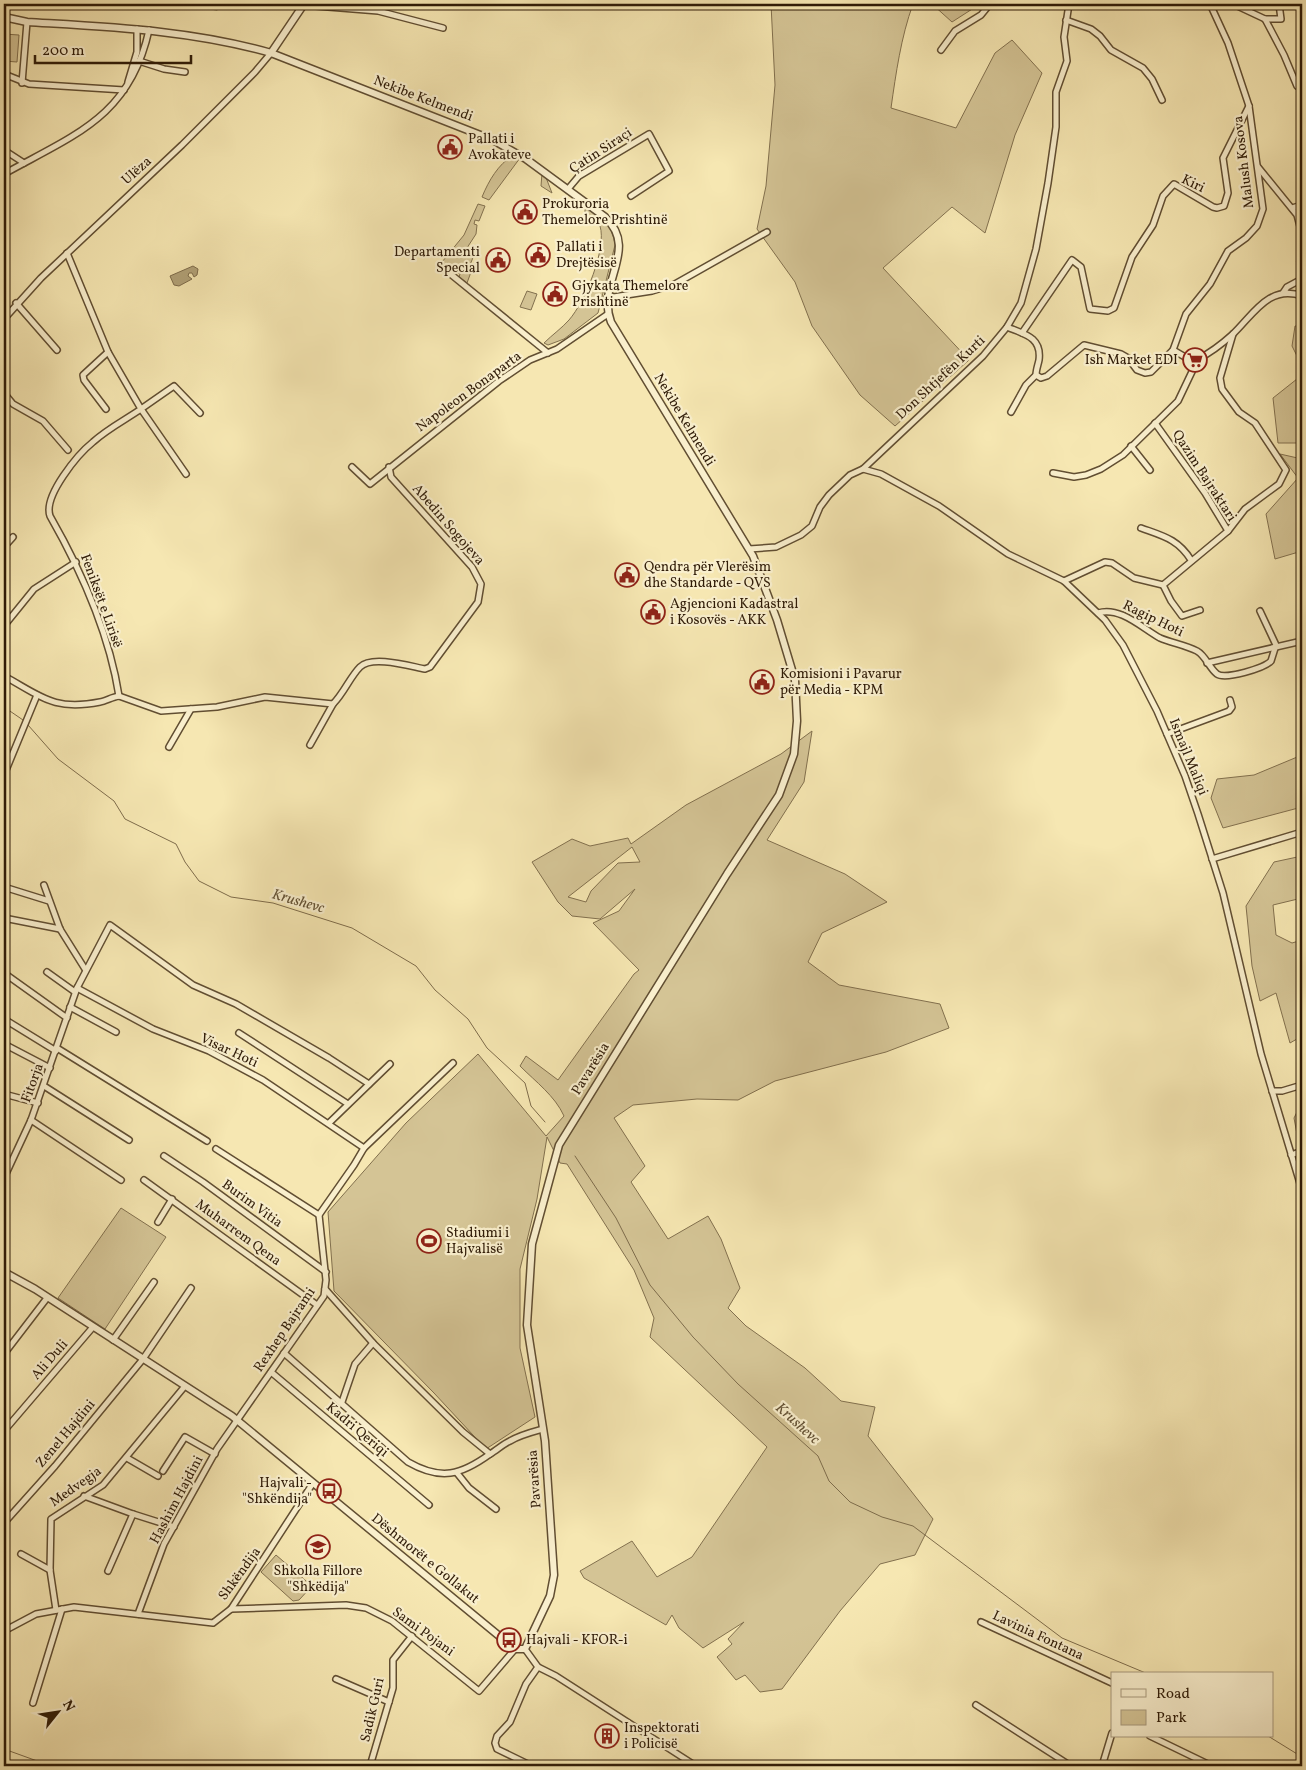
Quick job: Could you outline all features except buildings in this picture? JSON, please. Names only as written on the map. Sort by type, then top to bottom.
[{"type":"street","points":[[941,50],[955,31],[981,15],[990,4]]},
{"type":"street","name":"Don Shtjefën Kurti","points":[[749,549],[776,547],[801,535],[812,526],[820,507],[829,495],[850,475],[862,469],[983,356],[1007,327],[1025,291],[1040,231],[1055,137],[1056,92],[1067,61],[1064,37],[1069,4]]},
{"type":"street","name":"Malush Kosova","points":[[1173,350],[1186,314],[1210,284],[1228,251],[1246,238],[1260,220],[1263,209],[1256,164],[1254,131],[1249,106],[1228,43],[1210,4]]},
{"type":"street","points":[[1233,4],[1265,19],[1281,19],[1279,4]]},
{"type":"street","points":[[271,53],[303,5],[378,11],[443,28]]},
{"type":"street","name":"Nekibe Kelmendi","points":[[4,17],[27,22],[149,30],[228,42],[271,53],[488,137],[521,155],[605,217],[618,234],[620,251],[607,298],[608,314],[650,387],[745,541]]},
{"type":"street","points":[[1265,19],[1284,55],[1297,86],[1302,89]]},
{"type":"street","points":[[1066,20],[1091,29],[1100,36],[1111,50],[1143,68],[1152,79],[1162,100]]},
{"type":"street","points":[[22,83],[27,22]]},
{"type":"street","points":[[137,29],[138,61]]},
{"type":"street","points":[[4,174],[97,120],[110,109],[125,89],[149,30]]},
{"type":"street","name":"Ulëza","points":[[4,319],[16,303],[67,253],[256,72],[271,53]]},
{"type":"street","points":[[138,61],[164,69],[185,72]]},
{"type":"street","points":[[4,74],[22,83],[125,89]]},
{"type":"street","name":"Kiri","points":[[1022,333],[1072,260],[1081,267],[1088,306],[1092,311],[1108,311],[1114,308],[1132,257],[1156,219],[1163,196],[1174,184],[1212,206],[1221,208],[1227,203],[1228,193],[1224,158],[1249,106]]},
{"type":"street","name":"Çatin Siraçi","points":[[568,189],[579,176],[649,134],[669,171],[631,196]]},
{"type":"street","points":[[4,150],[24,163]]},
{"type":"street","points":[[1256,164],[1297,215],[1302,234]]},
{"type":"street","points":[[1292,208],[1302,205]]},
{"type":"street","points":[[607,298],[645,293],[675,284],[767,232]]},
{"type":"street","points":[[67,253],[108,352],[141,409],[186,474]]},
{"type":"street","points":[[1300,261],[1302,253]]},
{"type":"street","points":[[443,268],[548,353]]},
{"type":"street","points":[[1283,294],[1287,287],[1302,278]]},
{"type":"street","points":[[1053,473],[1079,477],[1095,472],[1116,460],[1178,400],[1198,358],[1233,334],[1260,304],[1283,294],[1302,296]]},
{"type":"street","points":[[16,303],[57,350]]},
{"type":"street","name":"Napoleon Bonaparta","points":[[352,467],[370,484],[499,381],[530,360],[548,353],[608,314]]},
{"type":"street","points":[[1007,327],[1034,338],[1039,346],[1036,375],[1026,385],[1011,412]]},
{"type":"street","points":[[1228,531],[1245,509],[1279,484],[1286,470],[1255,423],[1239,412],[1220,386],[1220,378],[1233,334]]},
{"type":"street","points":[[1036,375],[1041,378],[1047,376],[1084,345],[1121,354],[1128,358],[1137,370],[1145,373],[1151,372],[1173,350],[1185,357],[1198,358]]},
{"type":"street","points":[[106,409],[84,380],[83,375],[108,352]]},
{"type":"street","name":"Feniksët e Lirisë","points":[[119,696],[110,658],[76,562],[50,516],[49,502],[66,474],[86,448],[174,386],[200,413]]},
{"type":"street","points":[[4,393],[13,404],[43,422],[68,450]]},
{"type":"street","name":"Qazim Bajraktari","points":[[1155,422],[1205,493],[1228,531],[1220,540],[1191,560],[1163,585]]},
{"type":"street","points":[[1130,446],[1150,470]]},
{"type":"street","name":"Abedin Sogojeva","points":[[333,704],[359,669],[368,662],[384,662],[424,669],[430,667],[480,598],[481,584],[476,572],[391,477],[389,467]]},
{"type":"street","name":"Ismajl Maliqi","points":[[862,469],[881,474],[939,506],[1008,554],[1064,581],[1098,613],[1118,638],[1137,670],[1185,776],[1223,893],[1272,1091],[1302,1186]]},
{"type":"street","points":[[1141,528],[1171,539],[1182,547],[1191,560]]},
{"type":"street","points":[[4,547],[12,537]]},
{"type":"street","name":"Pavarësia","points":[[524,1649],[550,1596],[554,1575],[543,1430],[527,1316],[532,1244],[559,1145],[727,874],[779,795],[794,754],[798,714],[795,680],[777,620],[745,541]]},
{"type":"street","points":[[4,626],[41,583],[76,562]]},
{"type":"street","points":[[1064,581],[1105,562],[1112,563],[1134,578],[1163,585],[1171,602],[1182,616],[1200,610]]},
{"type":"street","name":"Ragip Hoti","points":[[1098,613],[1105,610],[1118,613],[1161,638],[1198,651],[1217,674],[1228,676],[1269,664],[1276,645]]},
{"type":"street","points":[[1260,611],[1276,645]]},
{"type":"street","points":[[4,612],[10,618]]},
{"type":"street","points":[[1208,663],[1276,645],[1302,641]]},
{"type":"street","points":[[4,676],[54,704],[67,706],[99,702],[119,696],[161,711],[229,706],[265,697],[333,704],[310,745]]},
{"type":"street","points":[[4,775],[38,695]]},
{"type":"street","points":[[1167,734],[1229,711],[1232,707],[1230,700]]},
{"type":"street","points":[[169,747],[191,709]]},
{"type":"street","points":[[1212,859],[1302,832]]},
{"type":"street","points":[[44,885],[60,929],[85,969]]},
{"type":"street","points":[[4,887],[49,901]]},
{"type":"street","points":[[4,918],[60,929]]},
{"type":"street","name":"Fitorja","points":[[4,1178],[38,1103],[76,990],[85,969],[110,924],[193,985],[236,1004],[369,1084]]},
{"type":"street","points":[[48,972],[76,990]]},
{"type":"street","points":[[4,973],[67,1018]]},
{"type":"street","name":"Visar Hoti","points":[[76,990],[145,1025],[209,1051],[263,1080],[364,1148]]},
{"type":"street","points":[[70,1007],[116,1032]]},
{"type":"street","points":[[4,1019],[207,1141]]},
{"type":"street","points":[[239,1033],[348,1104]]},
{"type":"street","points":[[4,1044],[50,1068]]},
{"type":"street","points":[[216,1149],[319,1215],[364,1148],[453,1063]]},
{"type":"street","points":[[329,1123],[390,1064]]},
{"type":"street","points":[[44,1086],[129,1140]]},
{"type":"street","points":[[1272,1091],[1282,1091],[1302,1086]]},
{"type":"street","points":[[4,1094],[38,1103]]},
{"type":"street","points":[[31,1120],[121,1180]]},
{"type":"street","points":[[1291,1155],[1302,1151]]},
{"type":"street","name":"Burim Vitia","points":[[164,1156],[210,1187],[326,1272]]},
{"type":"street","name":"Muharrem Qena","points":[[144,1180],[317,1305]]},
{"type":"street","points":[[158,1222],[172,1199]]},
{"type":"street","name":"Rexhep Bajrami","points":[[237,1420],[324,1296],[326,1272],[319,1215]]},
{"type":"street","name":"Dëshmorët e Gollakut","points":[[4,1272],[237,1420],[515,1649]]},
{"type":"street","points":[[113,1340],[154,1282]]},
{"type":"street","points":[[143,1359],[191,1288]]},
{"type":"street","points":[[325,1289],[373,1343],[463,1432],[490,1454]]},
{"type":"street","points":[[4,1354],[47,1298]]},
{"type":"street","name":"Ali Duli","points":[[4,1431],[93,1327]]},
{"type":"street","points":[[342,1402],[355,1364],[373,1343]]},
{"type":"street","points":[[284,1353],[408,1462],[424,1472],[439,1474],[458,1473],[508,1441],[543,1430]]},
{"type":"street","name":"Zenel Hajdini","points":[[4,1523],[55,1466],[143,1359]]},
{"type":"street","name":"Kadri Qeriqi","points":[[271,1372],[429,1506]]},
{"type":"street","name":"Medvegja","points":[[56,1610],[50,1570],[51,1519],[103,1485],[185,1386]]},
{"type":"street","name":"Hashim Hajdini","points":[[138,1614],[164,1544],[215,1454],[237,1420]]},
{"type":"street","name":"Hashim Hajdini","points":[[163,1471],[185,1437],[215,1454]]},
{"type":"street","points":[[127,1458],[158,1476]]},
{"type":"street","points":[[458,1473],[469,1488],[496,1509]]},
{"type":"street","name":"Shkëndija","points":[[4,1631],[36,1614],[74,1608],[213,1623],[231,1609],[313,1483]]},
{"type":"street","points":[[84,1496],[174,1527]]},
{"type":"street","points":[[108,1571],[133,1514]]},
{"type":"street","points":[[21,1554],[50,1570]]},
{"type":"street","name":"Sami Pojani","points":[[231,1609],[352,1605],[366,1608],[392,1621],[479,1691],[515,1649]]},
{"type":"street","points":[[33,1704],[62,1609]]},
{"type":"street","name":"Lavinia Fontana","points":[[981,1622],[1111,1683]]},
{"type":"street","name":"Sadik Guri","points":[[370,1766],[393,1688],[393,1660],[412,1636]]},
{"type":"street","points":[[515,1649],[524,1649],[538,1667],[556,1676],[696,1766]]},
{"type":"street","points":[[532,1766],[497,1749],[495,1743],[497,1736],[510,1722],[526,1684],[538,1667]]},
{"type":"street","points":[[336,1679],[389,1702]]},
{"type":"street","points":[[976,1705],[1071,1766]]},
{"type":"street","points":[[1102,1766],[1111,1736]]},
{"type":"street","points":[[1154,1738],[1212,1766]]},
{"type":"green space","points":[[173,4],[226,4],[217,10]]},
{"type":"green space","points":[[771,4],[913,4],[902,42],[891,108],[956,128],[995,53],[1012,40],[1042,73],[1015,135],[985,233],[952,207],[883,268],[969,360],[895,426],[860,395],[812,326],[795,282],[757,229],[766,186],[775,85]]},
{"type":"green space","points":[[932,4],[980,4],[952,22]]},
{"type":"green space","points":[[4,34],[19,35],[17,62],[4,61]]},
{"type":"green space","points":[[513,155],[520,158],[489,200],[482,197],[494,173]]},
{"type":"green space","points":[[542,173],[545,175],[552,193],[541,186]]},
{"type":"green space","points":[[478,204],[485,206],[479,221],[475,220],[474,224],[477,225],[476,234],[465,251],[474,255],[468,270],[471,272],[467,283],[459,277],[460,274],[452,271],[442,262],[464,235]]},
{"type":"green space","points":[[585,204],[609,226],[615,245],[598,313],[564,339],[548,345],[544,343],[566,323],[582,301],[597,261],[601,236],[600,226],[585,217]]},
{"type":"green space","points":[[527,291],[537,294],[531,310],[520,307]]},
{"type":"green space","points":[[1295,326],[1302,326],[1302,366],[1292,346]]},
{"type":"green space","points":[[1302,375],[1302,435],[1297,443],[1278,443],[1273,398]]},
{"type":"green space","points":[[1280,454],[1302,459],[1302,551],[1275,559],[1266,514],[1298,478]]},
{"type":"green space","points":[[812,731],[804,782],[767,840],[845,874],[887,902],[822,933],[808,962],[839,985],[940,1004],[949,1028],[886,1052],[775,1081],[738,1100],[697,1099],[633,1105],[614,1118],[645,1166],[631,1182],[668,1239],[708,1216],[721,1239],[740,1288],[728,1308],[746,1326],[805,1368],[841,1401],[875,1407],[868,1436],[933,1519],[915,1555],[880,1564],[840,1611],[782,1689],[760,1692],[745,1675],[736,1680],[717,1657],[732,1644],[728,1639],[744,1622],[703,1648],[679,1628],[672,1615],[666,1625],[584,1578],[580,1571],[632,1541],[657,1577],[692,1557],[767,1447],[650,1337],[654,1318],[634,1270],[567,1164],[560,1163],[547,1137],[537,1199],[520,1269],[520,1348],[535,1417],[486,1449],[334,1291],[328,1212],[406,1123],[478,1054],[546,1136],[564,1116],[550,1096],[520,1066],[526,1056],[558,1080],[634,974],[639,970],[593,923],[619,911],[635,889],[600,919],[572,916],[558,902],[532,862],[572,839],[590,846],[628,838],[631,844],[686,805],[781,754]],"holes":[[[632,847],[640,862],[618,863],[591,891],[586,902],[568,897]]]},
{"type":"green space","points":[[1302,755],[1302,807],[1223,828],[1211,798],[1217,779],[1254,775]]},
{"type":"green space","points":[[1302,856],[1302,898],[1273,905],[1276,935],[1292,943],[1302,940],[1302,1036],[1290,1043],[1276,993],[1260,1001],[1252,966],[1246,906],[1274,862]]},
{"type":"green space","points":[[1302,1102],[1302,1161],[1294,1118]]},
{"type":"green space","points":[[121,1208],[166,1237],[105,1329],[58,1298]]},
{"type":"green space","points":[[276,1555],[312,1586],[299,1600],[293,1601],[261,1572]]},
{"type":"shaded area","points":[[193,266],[198,269],[197,275],[194,277],[192,273],[189,273],[188,276],[192,279],[179,286],[174,285],[170,276]]},
{"type":"waterway","name":"Krushevc","points":[[4,707],[23,720]]},
{"type":"waterway","name":"Krushevc","points":[[28,725],[58,759],[114,801],[125,819],[176,844],[185,862],[199,881],[231,897],[273,903],[352,928],[416,966],[435,990],[468,1019],[487,1048],[525,1083],[531,1106],[545,1122]]},
{"type":"waterway","name":"Krushevc","points":[[575,1156],[616,1218],[650,1285],[693,1337],[738,1384],[818,1456],[829,1481],[850,1502],[882,1517],[913,1526],[1062,1638],[1143,1672]]},
{"type":"waterway","name":"Krushevc","points":[[1271,1738],[1302,1757]]},
{"type":"waterway","points":[[4,1749],[51,1766]]},
{"type":"place","name":"Pallati i Avokateve","points":[[450,147]]},
{"type":"place","name":"Prokuroria Themelore Prishtinë","points":[[525,212]]},
{"type":"place","name":"Pallati i Drejtësisë","points":[[538,255]]},
{"type":"place","name":"Departamenti Special","points":[[498,260]]},
{"type":"place","name":"Gjykata Themelore Prishtinë","points":[[555,294]]},
{"type":"place","name":"Ish Market EDI","points":[[1195,360]]},
{"type":"place","name":"Qendra për Vlerësim dhe Standarde - QVS","points":[[627,575]]},
{"type":"place","name":"Agjencioni Kadastral i Kosovës - AKK","points":[[653,612]]},
{"type":"place","name":"Komisioni i Pavarur për Media - KPM","points":[[762,682]]},
{"type":"place","name":"Stadiumi i Hajvalisë","points":[[429,1241]]},
{"type":"place","name":"Hajvali - \"Shkëndija\"","points":[[329,1491]]},
{"type":"place","name":"Shkolla Fillore \"Shkëdija\"","points":[[318,1547]]},
{"type":"place","name":"Hajvali - KFOR-i","points":[[509,1640]]},
{"type":"place","name":"Inspektorati i Policisë","points":[[607,1736]]}]
